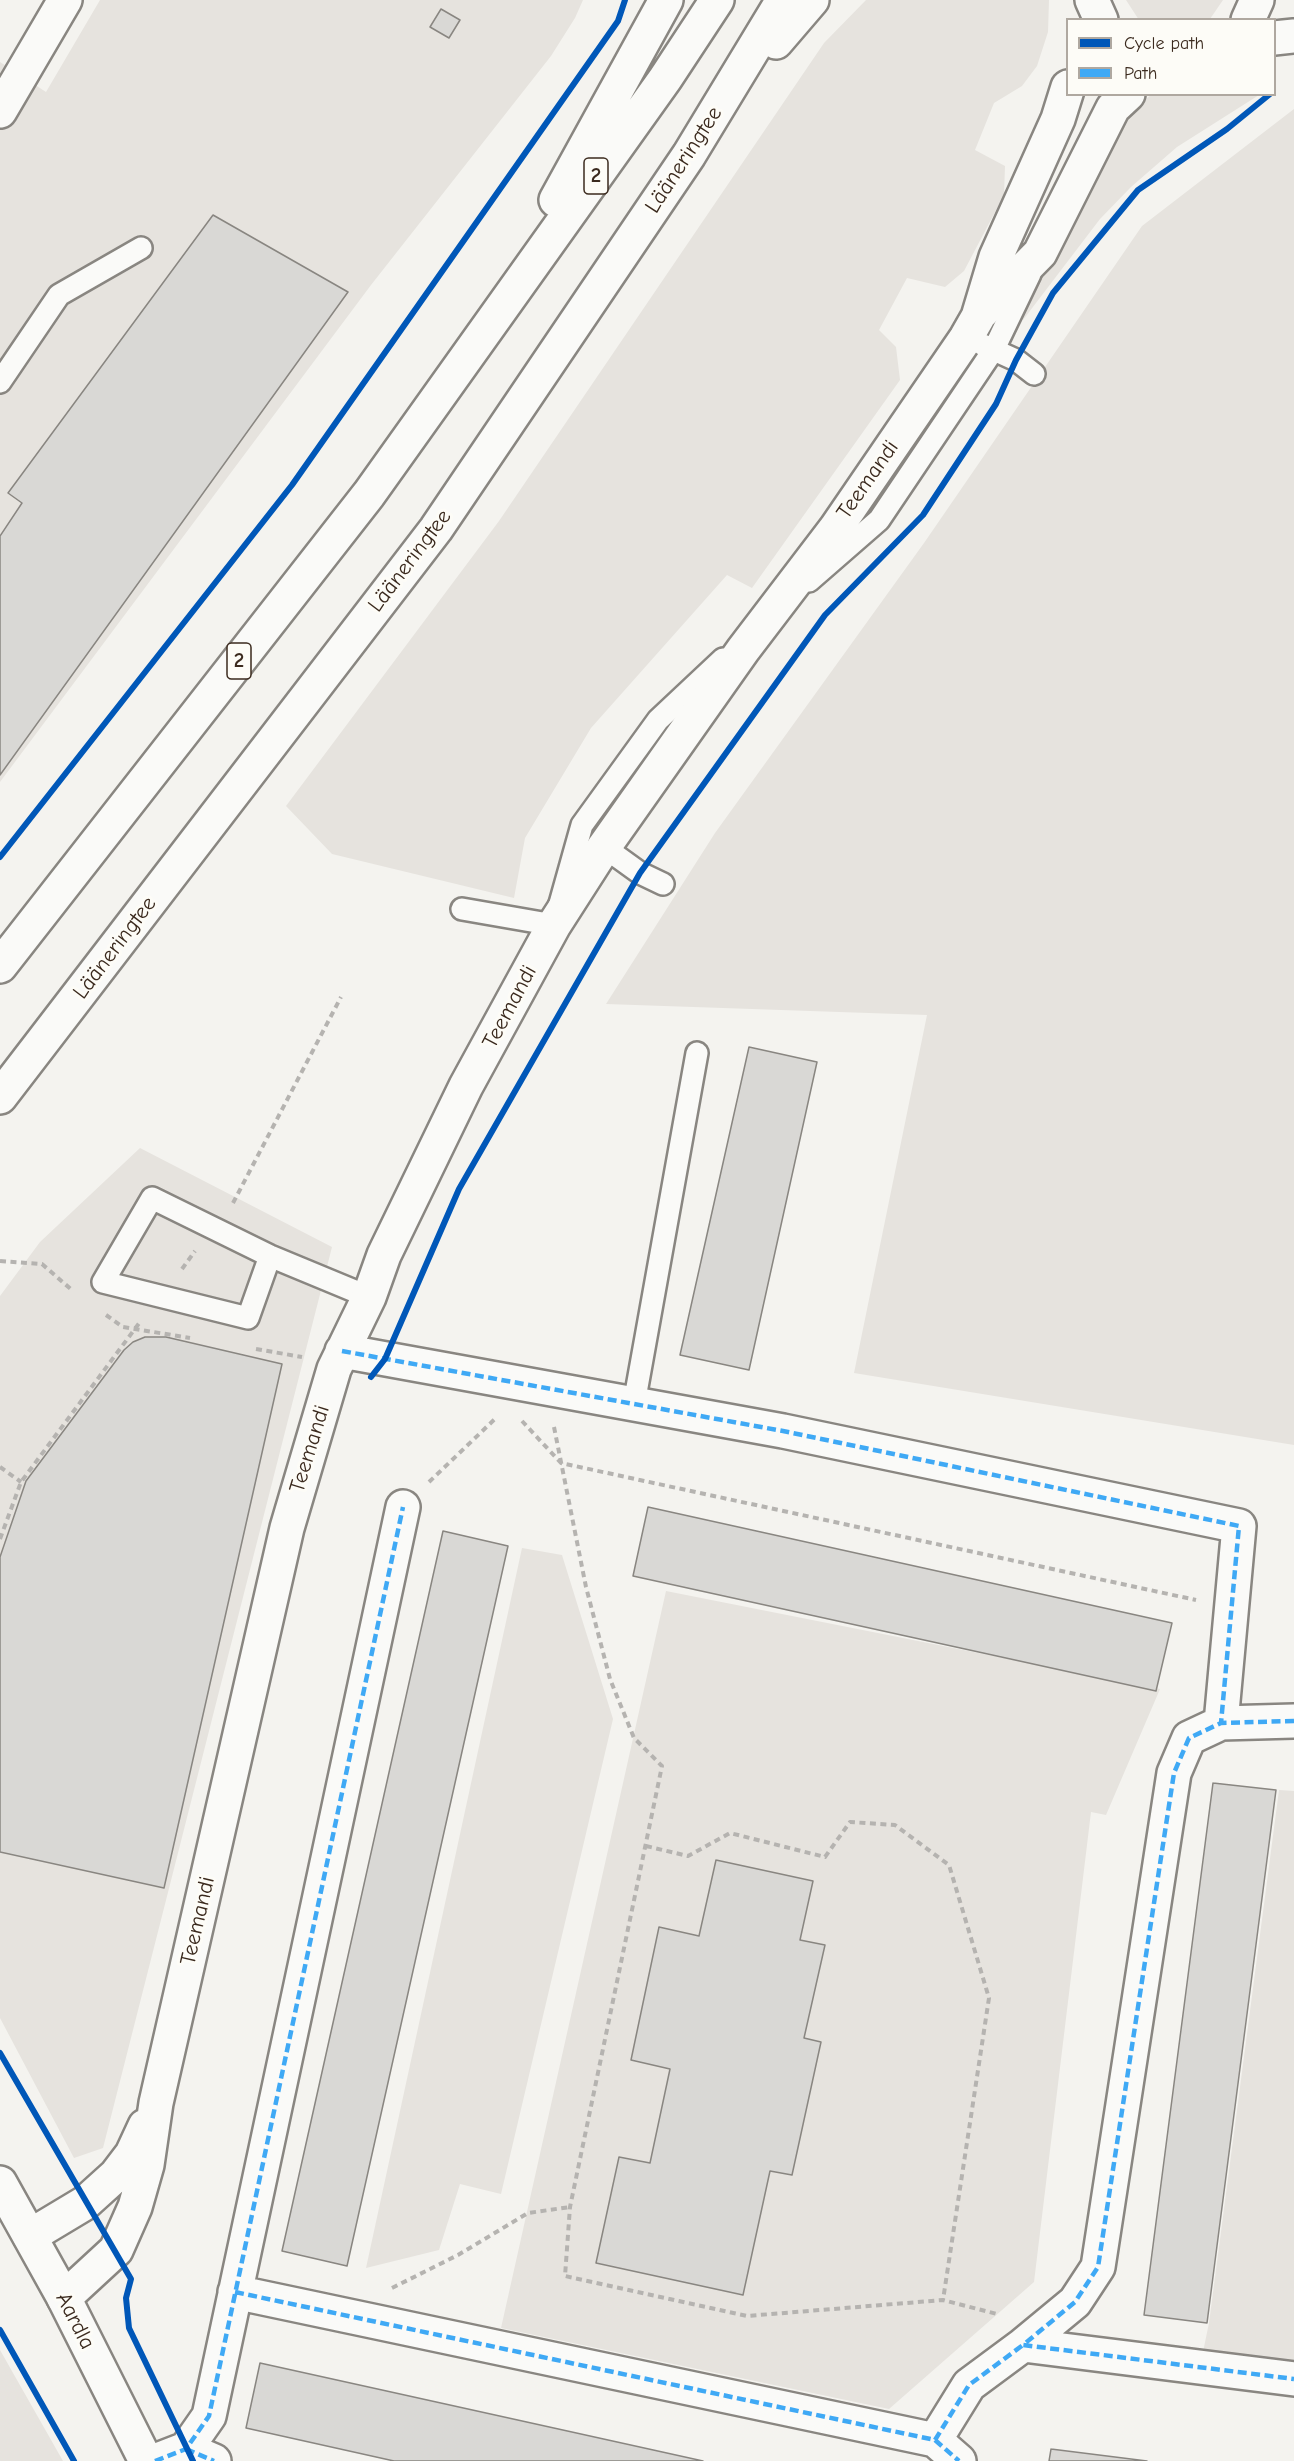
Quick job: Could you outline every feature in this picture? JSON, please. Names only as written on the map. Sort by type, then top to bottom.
[{"type":"main road","points":[[0,111],[65,0]]},
{"type":"main road","points":[[472,351],[666,0]]},
{"type":"main road","name":"2","points":[[0,966],[369,494],[472,351],[717,0]]},
{"type":"main road","name":"Lääneringtee","points":[[0,1097],[436,529],[689,155],[783,0]]},
{"type":"main road","points":[[689,155],[739,97],[781,33],[812,0]]},
{"type":"main road","points":[[1249,18],[1257,0]]},
{"type":"main road","points":[[1276,38],[1294,36]]},
{"type":"main road","name":"Teemandi","points":[[979,335],[996,257],[1058,119],[1066,93]]},
{"type":"main road","name":"Teemandi","points":[[64,2298],[116,2250],[135,2206],[147,2165],[156,2103],[287,1528],[338,1360],[369,1297],[384,1255],[461,1097],[554,925],[604,847],[767,618],[1040,253],[1113,108],[1126,96]]},
{"type":"main road","points":[[338,1360],[528,1393],[634,1404],[783,1431],[1239,1526],[1221,1723]]},
{"type":"main road","points":[[155,2461],[200,2455],[403,1508]]},
{"type":"main road","points":[[935,2440],[969,2385],[1075,2301],[1098,2267],[1174,1773],[1189,1738],[1221,1723],[1294,1722]]},
{"type":"main road","name":"Teemandi","points":[[30,2236],[85,2203],[116,2175],[132,2154],[156,2103]]},
{"type":"main road","name":"Aardla","points":[[0,2182],[64,2298],[146,2461]]},
{"type":"main road","points":[[235,2292],[935,2440],[959,2461]]},
{"type":"main road","points":[[1023,2344],[1294,2379]]},
{"type":"lane","points":[[0,382],[59,296],[141,248]]},
{"type":"lane","points":[[979,335],[1034,374]]},
{"type":"lane","points":[[462,909],[554,925],[582,825],[658,720],[767,618]]},
{"type":"lane","points":[[604,847],[640,873],[663,884]]},
{"type":"lane","points":[[634,1404],[697,1053]]},
{"type":"lane","points":[[270,1256],[248,1318],[103,1281],[152,1198],[270,1256],[369,1297]]},
{"type":"path","points":[[0,1261],[42,1264],[77,1295]]},
{"type":"path","points":[[105,1315],[123,1327],[192,1338]]},
{"type":"path","points":[[250,1348],[338,1360]]},
{"type":"path","points":[[528,1393],[561,1463],[586,1587],[610,1679],[634,1738],[662,1766],[570,2207],[565,2276],[747,2316],[943,2300],[997,2313]]},
{"type":"path","points":[[528,1393],[561,1463]]},
{"type":"path","points":[[403,1508],[528,1393]]},
{"type":"path","points":[[561,1463],[1232,1608]]},
{"type":"path","points":[[0,1467],[21,1482]]},
{"type":"path","points":[[646,1846],[688,1856],[730,1833],[825,1857],[850,1822],[872,1823],[895,1825],[949,1865],[989,1998],[943,2300]]},
{"type":"path","points":[[387,2290],[458,2255],[528,2213],[570,2207]]},
{"type":"shaded area","points":[[100,0],[583,0],[575,18],[551,56],[371,285],[0,782],[0,62],[46,92]]},
{"type":"shaded area","points":[[866,0],[1049,0],[1048,32],[1037,66],[1022,86],[994,103],[975,150],[1005,166],[1004,195],[964,271],[945,287],[907,278],[879,330],[896,347],[900,380],[752,588],[727,575],[591,728],[525,838],[514,898],[332,854],[286,806],[499,521],[824,43]]},
{"type":"shaded area","points":[[1126,0],[1223,0],[1211,18],[1138,18]]},
{"type":"shaded area","points":[[1150,96],[1257,96],[1177,147],[1131,187],[1100,219],[1023,320],[1024,303],[1128,113]]},
{"type":"shaded area","points":[[1294,109],[1294,1445],[854,1373],[927,1015],[606,1004],[715,833],[924,543],[1142,226]]},
{"type":"shaded area","points":[[140,1148],[332,1247],[103,2148],[74,2158],[0,2018],[0,1296],[40,1242]]},
{"type":"shaded area","points":[[522,1548],[562,1555],[613,1719],[501,2194],[460,2184],[439,2250],[366,2268]]},
{"type":"shaded area","points":[[666,1591],[1160,1689],[1106,1815],[1091,1812],[1034,2282],[889,2409],[501,2328]]},
{"type":"shaded area","points":[[1279,1790],[1294,1791],[1294,2367],[1203,2352],[1209,2323]]},
{"type":"shaded area","points":[[0,2350],[63,2461],[0,2461]]},
{"type":"building","points":[[441,9],[460,20],[449,38],[430,27]]},
{"type":"building","points":[[213,215],[348,292],[0,775],[0,536],[22,503],[8,493]]},
{"type":"building","points":[[749,1047],[817,1062],[749,1370],[680,1355]]},
{"type":"building","points":[[145,1337],[166,1337],[282,1364],[164,1888],[0,1852],[0,1557],[26,1481],[124,1350],[133,1342]]},
{"type":"building","points":[[648,1507],[1172,1623],[1156,1691],[633,1576]]},
{"type":"building","points":[[443,1531],[508,1546],[347,2266],[282,2251]]},
{"type":"building","points":[[1213,1783],[1276,1790],[1207,2323],[1144,2315]]},
{"type":"building","points":[[716,1860],[813,1881],[800,1940],[825,1945],[804,2038],[821,2042],[792,2175],[770,2171],[743,2295],[596,2263],[619,2157],[650,2163],[670,2069],[631,2060],[659,1927],[699,1936]]},
{"type":"building","points":[[260,2363],[703,2461],[394,2461],[246,2428]]},
{"type":"building","points":[[1051,2449],[1147,2461],[1049,2461]]},
{"type":"marked path","points":[[342,1351],[783,1431],[1239,1526],[1221,1723]]},
{"type":"marked path","points":[[155,2461],[186,2449],[209,2416],[403,1507]]},
{"type":"marked path","points":[[1294,1721],[1221,1723],[1189,1738],[1174,1773],[1098,2267],[1075,2302],[1023,2345],[1294,2379]]},
{"type":"marked path","points":[[235,2292],[935,2440],[959,2461]]},
{"type":"marked path","points":[[935,2440],[969,2385],[1023,2345]]},
{"type":"marked path","points":[[186,2449],[214,2461]]},
{"type":"cycle path","points":[[0,857],[292,485],[618,21],[625,0]]},
{"type":"cycle path","points":[[371,1377],[385,1359],[459,1189],[640,873],[825,615],[923,515],[996,404],[1016,360],[1053,293],[1138,190],[1227,129],[1268,96]]},
{"type":"cycle path","points":[[0,2053],[131,2279],[126,2298],[129,2328],[193,2461]]},
{"type":"cycle path","points":[[0,2330],[74,2461]]}]
